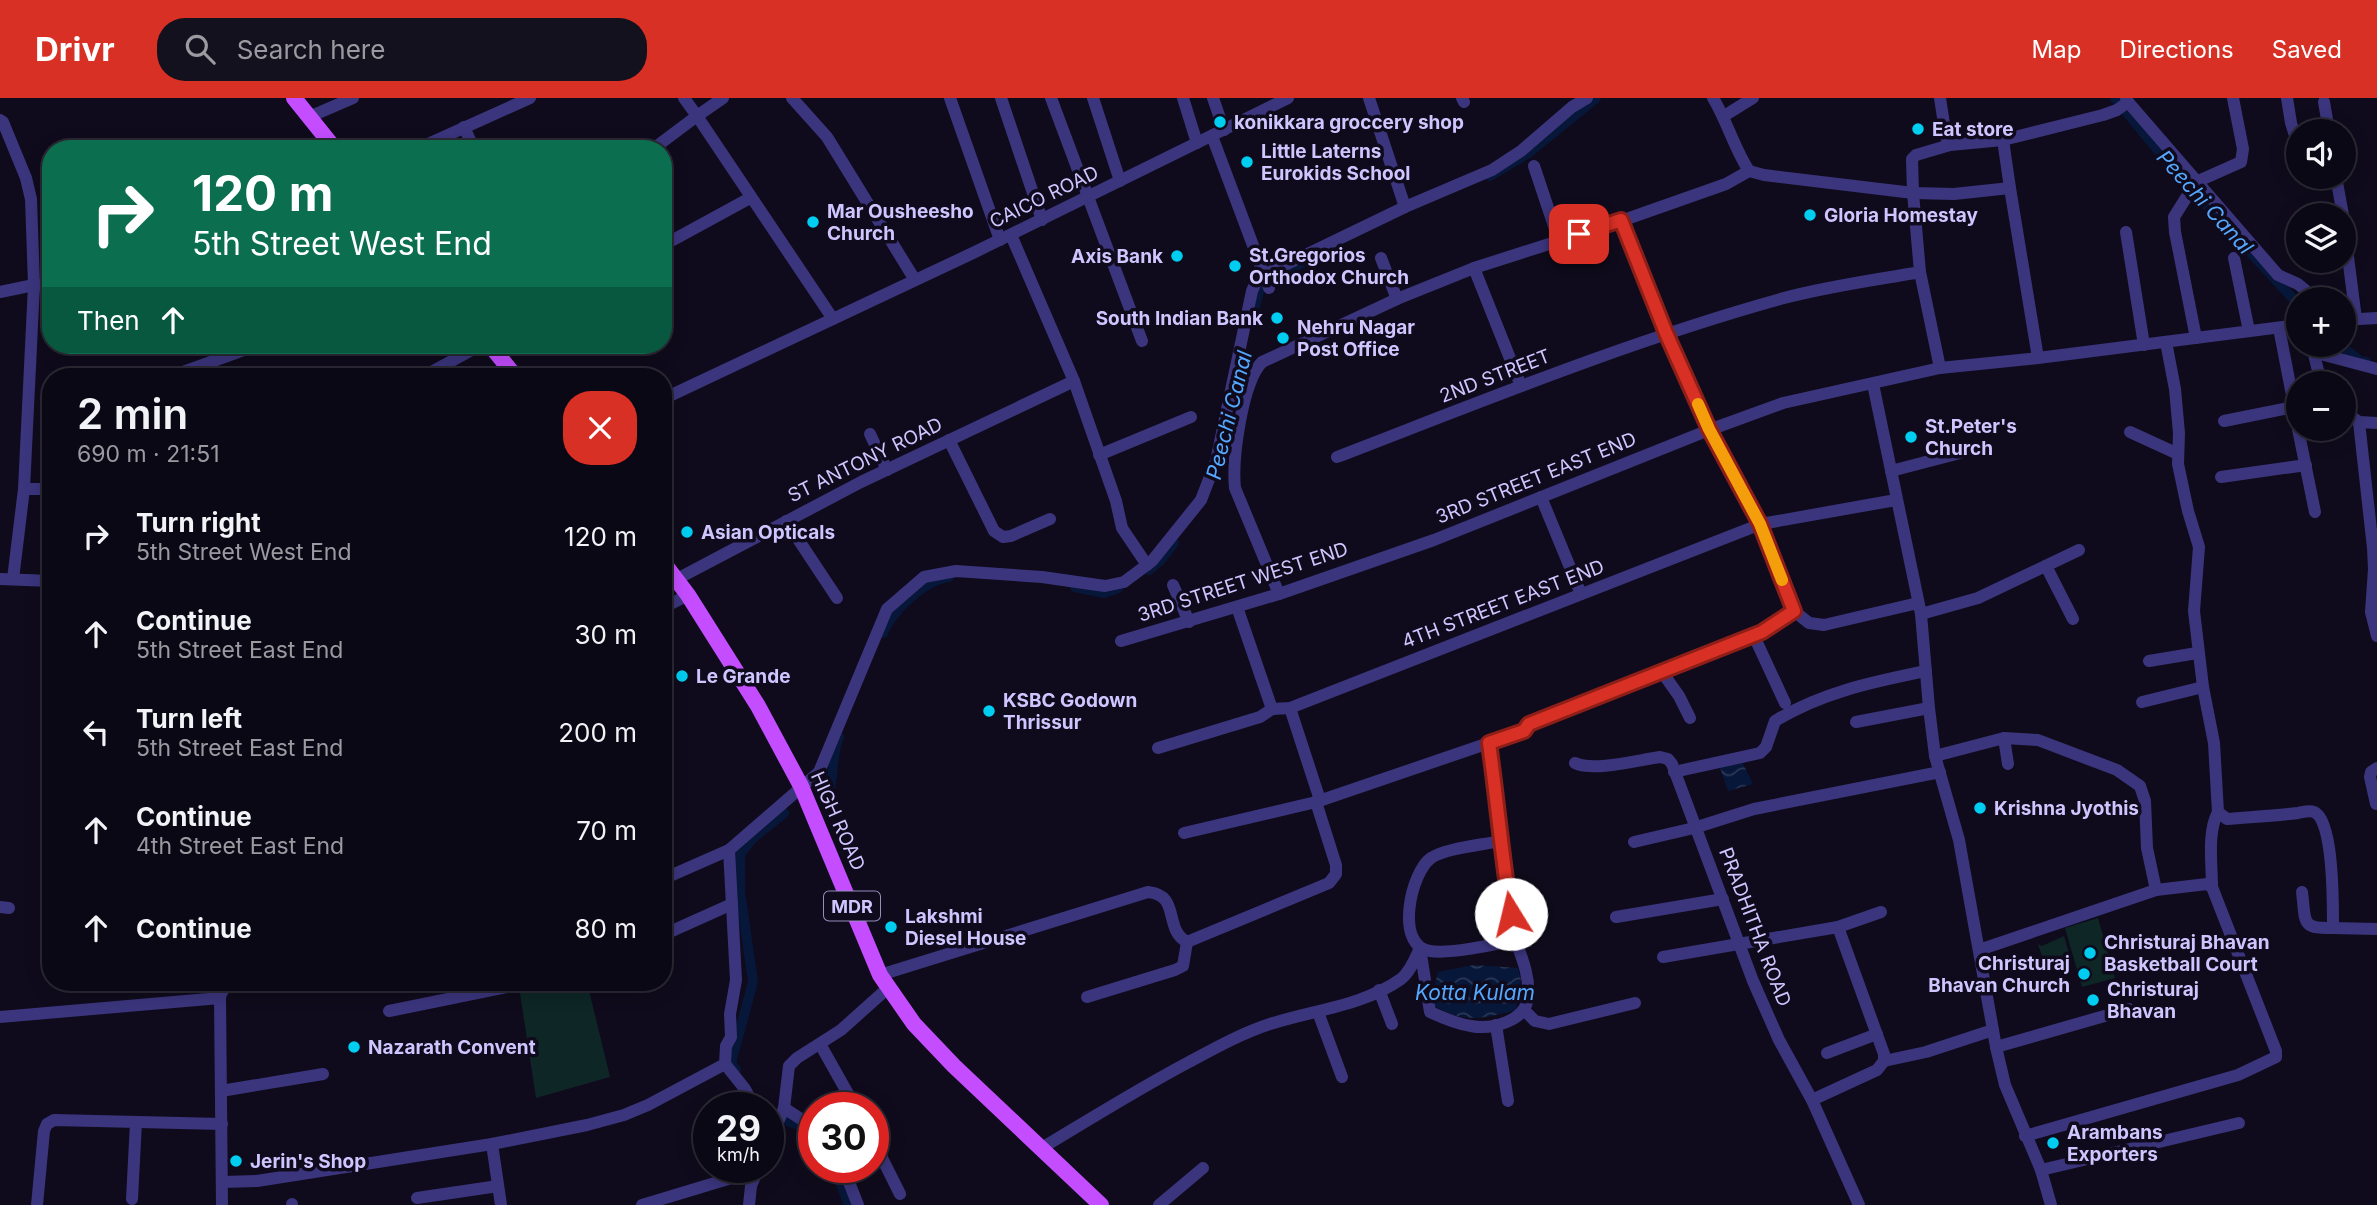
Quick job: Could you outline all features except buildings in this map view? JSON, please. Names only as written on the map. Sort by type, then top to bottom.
[{"type":"main road","points":[[294,98],[328,140]]},
{"type":"main road","points":[[497,354],[509,368]]},
{"type":"main road","name":"HIGH ROAD","points":[[672,573],[758,706],[801,786],[884,981],[914,1024],[954,1066],[1101,1205]]},
{"type":"street","points":[[309,117],[353,98]]},
{"type":"street","points":[[436,140],[530,98]]},
{"type":"street","points":[[684,98],[833,319]]},
{"type":"street","points":[[665,140],[723,98]]},
{"type":"street","points":[[792,98],[827,137],[915,281]]},
{"type":"street","points":[[950,98],[1005,238],[1074,381],[1122,528],[1147,565]]},
{"type":"street","points":[[1001,98],[1042,219]]},
{"type":"street","points":[[1051,98],[1142,341]]},
{"type":"street","points":[[1093,98],[1120,181]]},
{"type":"street","points":[[1183,98],[1197,144]]},
{"type":"street","points":[[1213,98],[1218,133],[1266,281]]},
{"type":"street","name":"CAICO ROAD","points":[[672,395],[1005,238],[1288,98]]},
{"type":"street","points":[[1370,98],[1405,207]]},
{"type":"street","points":[[672,875],[729,850],[819,772],[887,609],[924,577],[956,571],[1042,577],[1105,586],[1124,582],[1147,565],[1201,500],[1216,461],[1256,282],[1266,281],[1405,207],[1492,170],[1587,98]]},
{"type":"street","points":[[1713,98],[1749,171]]},
{"type":"street","points":[[1724,116],[1753,98]]},
{"type":"street","points":[[1940,98],[1946,137],[1950,145]]},
{"type":"street","points":[[2196,338],[2174,217],[2196,182],[2241,162],[2243,149],[2233,98]]},
{"type":"street","points":[[2287,98],[2290,119]]},
{"type":"street","points":[[2324,102],[2327,119]]},
{"type":"street","points":[[1940,368],[1920,272],[1912,159],[1916,155],[1950,145],[2003,140],[2124,103],[2278,275],[2302,287]]},
{"type":"street","points":[[0,120],[26,178],[31,199],[34,285],[24,489],[6,579],[42,581]]},
{"type":"street","points":[[464,127],[470,140]]},
{"type":"street","points":[[2003,140],[2038,358]]},
{"type":"street","points":[[1534,166],[1559,241]]},
{"type":"street","points":[[1279,594],[1235,488],[1234,454],[1252,372],[1262,362],[1397,299],[1474,268],[1726,184],[1749,171],[1913,193],[1954,194],[2011,188]]},
{"type":"street","points":[[673,240],[750,198]]},
{"type":"street","points":[[1621,220],[1666,333],[1709,429],[1760,524],[1794,611],[1809,623],[1824,625],[1978,598],[2079,550]]},
{"type":"street","points":[[2126,232],[2144,345]]},
{"type":"street","points":[[1381,258],[1397,299]]},
{"type":"street","points":[[2234,258],[2249,331]]},
{"type":"street","points":[[1474,268],[1521,386]]},
{"type":"street","name":"2ND STREET","points":[[1337,457],[1666,333],[1786,297],[1920,272]]},
{"type":"street","points":[[0,292],[42,285]]},
{"type":"street","points":[[2356,320],[2377,318]]},
{"type":"street","name":"3RD STREET EAST END","points":[[1376,559],[1434,540],[1709,429],[1783,403],[1940,368],[2286,327]]},
{"type":"street","points":[[2279,328],[2287,371]]},
{"type":"street","points":[[2025,1136],[2238,1075],[2276,1057],[2213,887],[2212,832],[2218,811],[2214,743],[2197,653],[2194,611],[2199,547],[2178,464],[2175,388],[2166,342]]},
{"type":"street","points":[[194,368],[233,354]]},
{"type":"street","points":[[439,368],[464,354]]},
{"type":"street","points":[[2338,357],[2377,369]]},
{"type":"street","name":"ST ANTONY ROAD","points":[[677,579],[786,520],[1074,381]]},
{"type":"street","points":[[1873,384],[1920,609],[1928,709],[1935,756],[1959,840],[1996,1047],[2006,1085],[2051,1205]]},
{"type":"street","points":[[2224,421],[2286,409]]},
{"type":"street","points":[[1100,455],[1191,416]]},
{"type":"street","points":[[2356,420],[2377,423]]},
{"type":"street","points":[[2359,422],[2375,547],[2374,611],[2377,636]]},
{"type":"street","points":[[2130,432],[2178,454]]},
{"type":"street","points":[[870,434],[887,470]]},
{"type":"street","points":[[949,440],[994,531],[1003,537],[1011,536],[1050,519]]},
{"type":"street","points":[[2301,441],[2315,512]]},
{"type":"street","points":[[1891,471],[1983,447]]},
{"type":"street","points":[[2221,477],[2305,465]]},
{"type":"street","points":[[24,489],[42,489]]},
{"type":"street","points":[[1541,497],[1581,594]]},
{"type":"street","name":"4TH STREET EAST END","points":[[1158,748],[1260,717],[1272,709],[1290,708],[1760,524],[1896,500]]},
{"type":"street","points":[[786,520],[837,598]]},
{"type":"street","name":"3RD STREET WEST END","points":[[1121,641],[1279,594],[1376,559]]},
{"type":"street","points":[[2046,566],[2073,619]]},
{"type":"street","points":[[1173,585],[1189,622]]},
{"type":"street","points":[[672,603],[688,595]]},
{"type":"street","points":[[1237,607],[1272,709]]},
{"type":"street","points":[[1184,833],[1316,802],[1524,731],[1529,724],[1754,636],[1794,611]]},
{"type":"street","points":[[1754,636],[1785,703]]},
{"type":"street","points":[[2149,661],[2197,653]]},
{"type":"street","points":[[1575,763],[1594,766],[1660,757],[1668,759],[1674,772],[1760,753],[1766,747],[1776,721],[1800,706],[1832,693],[1926,671]]},
{"type":"street","points":[[1662,672],[1690,718]]},
{"type":"street","points":[[2142,702],[2203,687]]},
{"type":"street","points":[[784,1092],[789,1066],[841,1030],[884,981],[1147,892],[1158,893],[1166,900],[1176,932],[1187,942],[1329,883],[1336,874],[1336,864],[1316,802],[1319,797],[1290,708]]},
{"type":"street","points":[[1856,722],[1928,709]]},
{"type":"street","points":[[1935,756],[2004,738],[2038,740],[2117,770],[2140,786],[2145,801],[2147,848],[2156,890]]},
{"type":"street","points":[[2004,738],[2008,764]]},
{"type":"street","points":[[1489,743],[1499,812],[1500,841],[1515,939],[1527,971],[1528,999],[1524,1010],[1516,1018],[1496,1025],[1474,1027],[1430,1012],[1420,948],[1410,935],[1408,913],[1423,868],[1431,858],[1500,841]]},
{"type":"street","points":[[2376,804],[2370,776],[2377,768]]},
{"type":"street","name":"PRADHITHA ROAD","points":[[1674,772],[1753,981],[1779,1040],[1812,1100],[1859,1205]]},
{"type":"street","points":[[1634,842],[1695,828],[1754,809],[1940,772]]},
{"type":"street","points":[[2218,811],[2227,818],[2317,812],[2327,838],[2332,863],[2333,928]]},
{"type":"street","points":[[729,850],[736,980],[730,1014],[731,1037],[726,1046],[725,1064],[747,1092]]},
{"type":"street","points":[[1979,950],[2156,890],[2207,884],[2213,887]]},
{"type":"street","points":[[2302,892],[2308,925],[2315,928],[2377,929]]},
{"type":"street","points":[[1616,917],[1723,899]]},
{"type":"street","points":[[672,932],[732,904]]},
{"type":"street","points":[[1663,957],[1838,926],[1881,912]]},
{"type":"street","points":[[1812,1100],[1877,1070],[1884,1061],[1884,1054],[1838,926]]},
{"type":"street","points":[[1420,948],[1430,952],[1479,947],[1515,939]]},
{"type":"street","points":[[1087,997],[1183,966],[1187,942]]},
{"type":"street","points":[[1042,1148],[1137,1090],[1224,1043],[1271,1024],[1318,1012],[1379,990],[1402,978],[1420,948]]},
{"type":"street","points":[[1379,990],[1392,1024]]},
{"type":"street","points":[[221,991],[222,1205]]},
{"type":"street","points":[[389,1011],[487,991]]},
{"type":"street","points":[[0,1017],[220,998]]},
{"type":"street","points":[[1524,1010],[1535,1021],[1549,1024],[1635,1003]]},
{"type":"street","points":[[1996,1047],[2129,1009]]},
{"type":"street","points":[[1318,1012],[1342,1077]]},
{"type":"street","points":[[1496,1025],[1508,1101]]},
{"type":"street","points":[[1884,1061],[1926,1052],[1993,1030]]},
{"type":"street","points":[[1826,1053],[1877,1034]]},
{"type":"street","points":[[820,1044],[847,1092]]},
{"type":"street","points":[[223,1182],[257,1181],[492,1144],[563,1130],[624,1115],[671,1094],[725,1064]]},
{"type":"street","points":[[221,1091],[323,1074]]},
{"type":"street","points":[[37,1205],[44,1131],[47,1124],[54,1120],[222,1124]]},
{"type":"street","points":[[132,1199],[136,1122]]},
{"type":"street","points":[[2040,1170],[2239,1123]]},
{"type":"street","points":[[492,1144],[501,1205]]},
{"type":"street","points":[[1159,1205],[1203,1168]]},
{"type":"street","points":[[889,1172],[900,1194]]},
{"type":"street","points":[[642,1205],[713,1183]]},
{"type":"street","points":[[749,1205],[752,1183]]},
{"type":"street","points":[[850,1183],[859,1205]]},
{"type":"street","points":[[417,1198],[498,1186]]},
{"type":"green space","name":"Christuraj Bhavan Basketball Court","points":[[2098,918],[2115,978],[2082,987],[2065,928]]},
{"type":"green space","points":[[2064,936],[2072,964],[2047,971],[2038,944],[2042,946]]},
{"type":"green space","points":[[589,991],[610,1077],[536,1098],[520,993]]},
{"type":"water","points":[[1742,762],[1753,784],[1728,791],[1719,765]]},
{"type":"water","name":"Kotta Kulam","points":[[1474,965],[1518,968],[1521,980],[1516,1010],[1472,1018],[1453,1014],[1430,1004],[1438,972]]},
{"type":"waterway","name":"Peechi Canal","points":[[1490,176],[1527,154],[1596,98]]},
{"type":"waterway","name":"Peechi Canal","points":[[2115,98],[2176,172],[2286,291]]},
{"type":"waterway","name":"Peechi Canal","points":[[1253,314],[1260,288],[1305,261]]},
{"type":"waterway","name":"Peechi Canal","points":[[2355,357],[2366,362]]},
{"type":"waterway","name":"Peechi Canal","points":[[1149,570],[1174,543]]},
{"type":"waterway","name":"Peechi Canal","points":[[883,633],[887,624],[910,598],[929,584],[949,577]]},
{"type":"waterway","name":"Peechi Canal","points":[[1075,587],[1104,593],[1118,588]]},
{"type":"waterway","name":"Peechi Canal","points":[[829,792],[839,737]]},
{"type":"waterway","name":"Peechi Canal","points":[[736,1070],[731,1063],[753,982],[740,891],[740,854],[753,838],[784,813]]},
{"type":"waterway","name":"Peechi Canal","points":[[784,1120],[798,1125]]},
{"type":"waterway","name":"Peechi Canal","points":[[840,1183],[849,1205]]},
{"type":"slow traffic","points":[[1698,404],[1760,524],[1782,580]]},
{"type":"place","name":"konikkara groccery shop","points":[[1220,122]]},
{"type":"place","name":"Eat store","points":[[1918,129]]},
{"type":"place","name":"Little Laterns Eurokids School","points":[[1247,162]]},
{"type":"place","name":"Gloria Homestay","points":[[1810,215]]},
{"type":"place","name":"Mar Ousheesho Church","points":[[813,222]]},
{"type":"place","name":"Axis Bank","points":[[1177,256]]},
{"type":"place","name":"St.Gregorios Orthodox Church","points":[[1235,266]]},
{"type":"place","name":"South Indian Bank","points":[[1277,318]]},
{"type":"place","name":"Nehru Nagar Post Office","points":[[1283,338]]},
{"type":"place","name":"St.Peter's Church","points":[[1911,437]]},
{"type":"place","name":"Asian Opticals","points":[[687,532]]},
{"type":"place","name":"Le Grande","points":[[682,676]]},
{"type":"place","name":"KSBC Godown Thrissur","points":[[989,711]]},
{"type":"place","name":"Krishna Jyothis","points":[[1980,808]]},
{"type":"place","name":"Lakshmi Diesel House","points":[[891,927]]},
{"type":"place","name":"Christuraj Bhavan Basketball Court","points":[[2090,953]]},
{"type":"place","name":"Christuraj Bhavan Church","points":[[2084,974]]},
{"type":"place","name":"Christuraj Bhavan","points":[[2093,1000]]},
{"type":"place","name":"Nazarath Convent","points":[[354,1047]]},
{"type":"place","name":"Arambans Exporters","points":[[2053,1143]]},
{"type":"place","name":"Jerin's Shop","points":[[236,1161]]},
{"type":"route","points":[[1511,914],[1489,743],[1524,731],[1529,724],[1762,632],[1794,611],[1760,524],[1709,429],[1666,333],[1621,220],[1579,234]]}]
